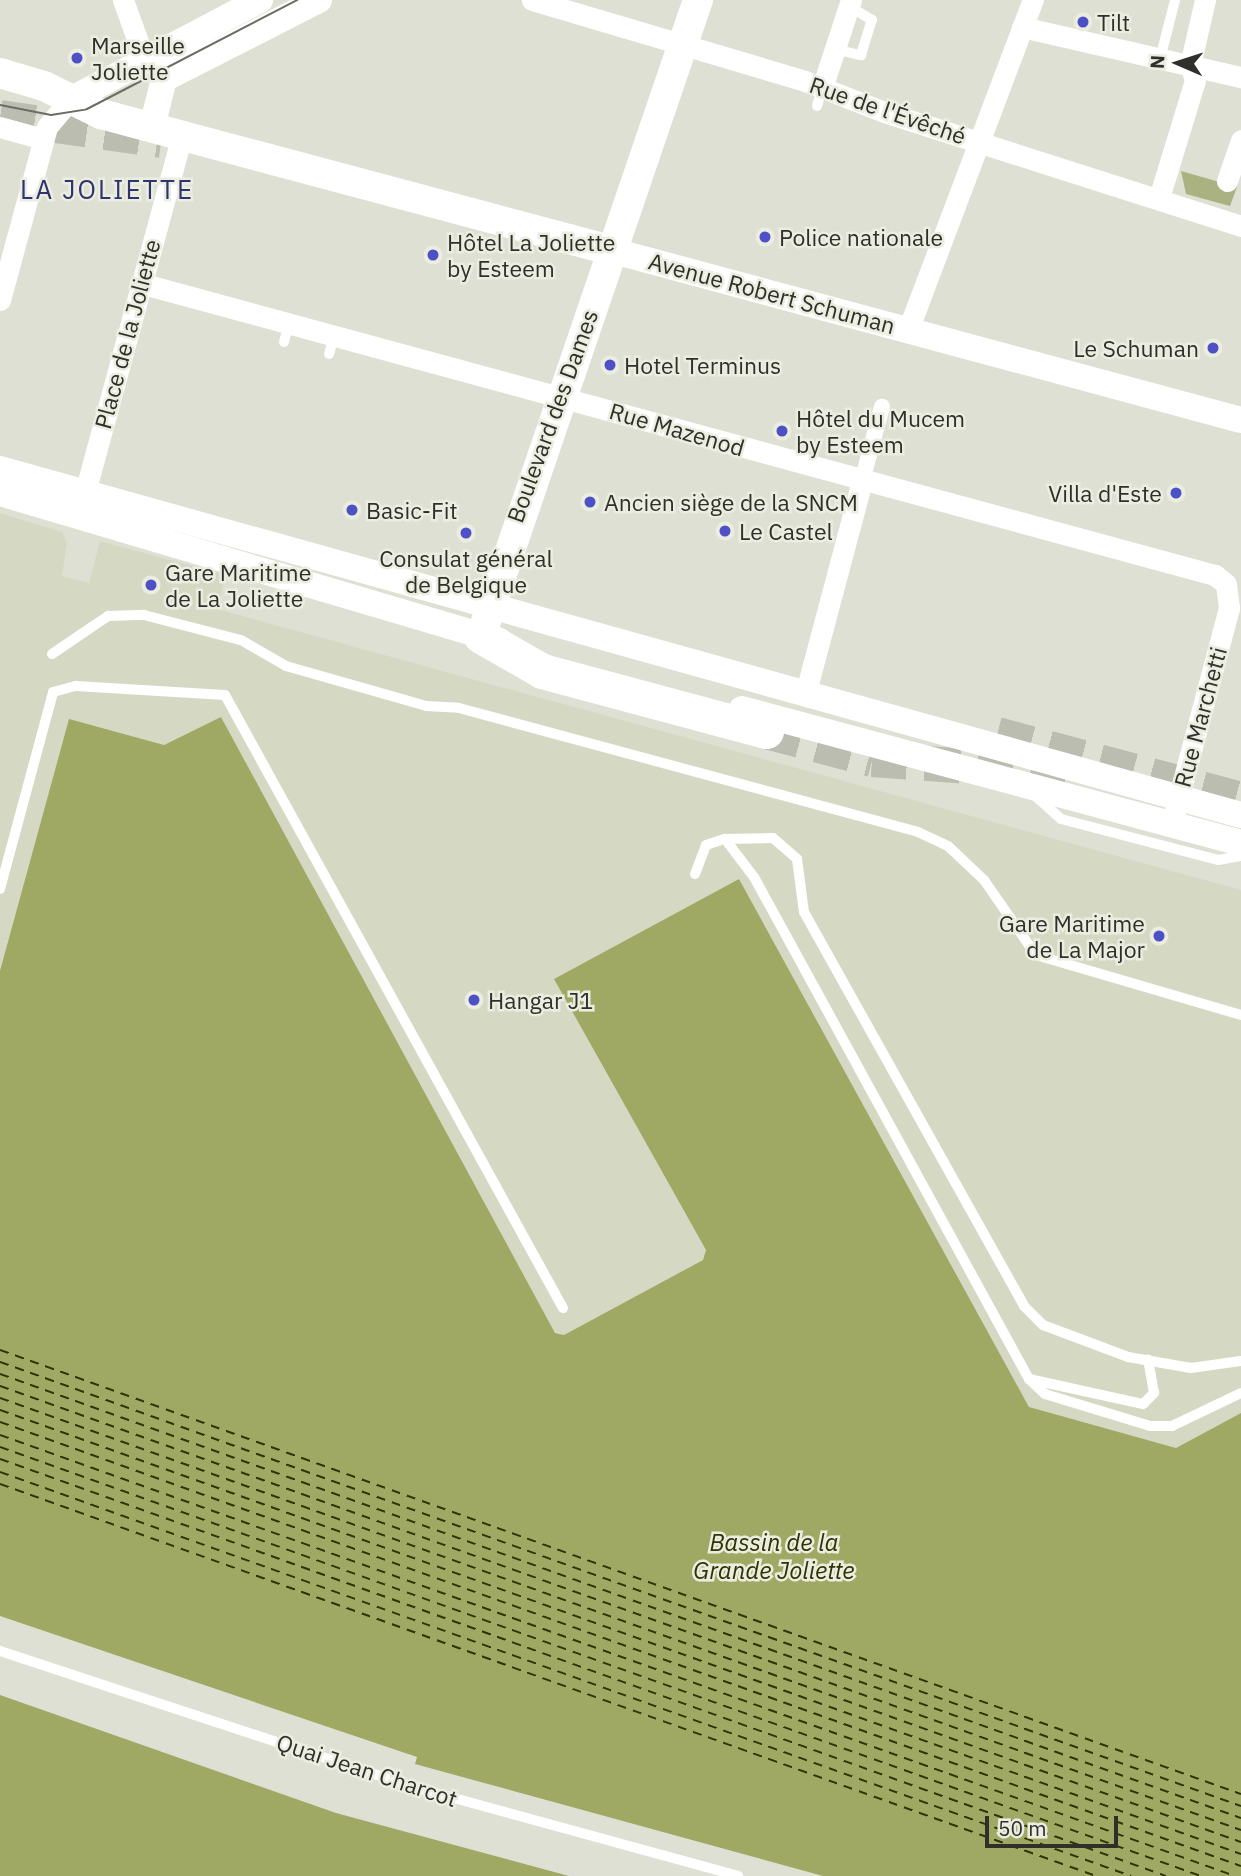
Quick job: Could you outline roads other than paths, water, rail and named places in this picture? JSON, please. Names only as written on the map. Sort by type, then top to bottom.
[{"type":"highway","points":[[485,620],[542,671],[766,731]]},
{"type":"main road","name":"Boulevard des Dames","points":[[485,620],[698,0]]},
{"type":"main road","name":"Avenue Robert Schuman","points":[[0,73],[152,127],[610,250]]},
{"type":"street","points":[[123,0],[145,61]]},
{"type":"street","points":[[0,298],[43,139],[70,100],[260,0]]},
{"type":"street","points":[[152,127],[164,79],[318,0]]},
{"type":"street","name":"Rue de l'Évêché","points":[[531,0],[682,45],[819,97],[976,141],[1241,226]]},
{"type":"street","points":[[908,330],[976,141],[1032,0]]},
{"type":"street","points":[[1159,198],[1195,80],[1190,65],[1205,0]]},
{"type":"street","points":[[819,97],[850,3]]},
{"type":"street","points":[[1022,27],[1241,77]]},
{"type":"street","points":[[0,127],[43,139]]},
{"type":"street","name":"Place de la Joliette","points":[[82,504],[182,135]]},
{"type":"street","points":[[1227,181],[1241,139]]},
{"type":"street","name":"Avenue Robert Schuman","points":[[610,250],[1241,420]]},
{"type":"street","name":"Rue Mazenod","points":[[140,282],[331,345],[561,397],[1214,575]]},
{"type":"street","points":[[805,695],[882,407]]},
{"type":"street","points":[[0,469],[82,504],[128,530],[265,570],[805,695],[1241,815]]},
{"type":"street","points":[[0,493],[82,504],[485,620],[1026,784],[1241,843]]},
{"type":"street","name":"Rue Marchetti","points":[[1172,823],[1229,608],[1226,584],[1214,575]]},
{"type":"lane","points":[[1160,59],[1175,0]]},
{"type":"lane","points":[[52,654],[108,616],[144,615],[241,640],[286,666],[414,703],[459,708],[918,832],[948,846],[984,880],[1036,955],[1241,1015]]},
{"type":"lane","points":[[0,889],[54,692],[76,687],[225,695],[563,1308]]},
{"type":"lane","points":[[1026,784],[1061,819],[1218,860],[1241,856]]},
{"type":"lane","points":[[695,874],[706,845],[725,839],[773,838],[797,859],[804,912],[1024,1306],[1062,1336],[1148,1360],[1191,1368],[1241,1361]]},
{"type":"lane","points":[[725,839],[824,997],[1029,1379],[1045,1394],[1150,1426],[1172,1426],[1241,1393]]},
{"type":"lane","points":[[1029,1379],[1143,1404],[1154,1394],[1148,1360]]},
{"type":"lane","name":"Quai Jean Charcot","points":[[0,1651],[410,1786],[738,1876]]},
{"type":"water","name":"Bassin de la Grande Joliette","points":[[221,717],[555,1333],[564,1335],[703,1260],[706,1250],[554,979],[739,879],[1029,1407],[1176,1448],[1241,1413],[1241,1876],[823,1876],[415,1764],[417,1757],[0,1616],[0,971],[69,719],[164,745]]},
{"type":"water","points":[[0,1695],[336,1813],[569,1876],[0,1876]]},
{"type":"tunnel","points":[[0,117],[161,140]]},
{"type":"tunnel","points":[[766,731],[872,759],[1080,774]]},
{"type":"tunnel","points":[[997,734],[1241,799]]},
{"type":"tram line","points":[[0,105],[51,115],[87,109],[297,0]]},
{"type":"place","name":"Tilt","points":[[1083,22]]},
{"type":"place","name":"Marseille Joliette","points":[[77,58]]},
{"type":"place","name":"Police nationale","points":[[765,237]]},
{"type":"place","name":"Hôtel La Joliette by Esteem","points":[[433,255]]},
{"type":"place","name":"Le Schuman","points":[[1213,348]]},
{"type":"place","name":"Hotel Terminus","points":[[610,365]]},
{"type":"place","name":"Hôtel du Mucem by Esteem","points":[[782,431]]},
{"type":"place","name":"Villa d'Este","points":[[1176,493]]},
{"type":"place","name":"Ancien siège de la SNCM","points":[[590,502]]},
{"type":"place","name":"Basic-Fit","points":[[352,510]]},
{"type":"place","name":"Le Castel","points":[[725,531]]},
{"type":"place","name":"Consulat général de Belgique","points":[[466,533]]},
{"type":"place","name":"Gare Maritime de La Joliette","points":[[151,585]]},
{"type":"place","name":"Gare Maritime de La Major","points":[[1159,936]]},
{"type":"place","name":"Hangar J1","points":[[474,1000]]},
{"type":"district","name":"LA JOLIETTE","points":[[107,190]]}]
